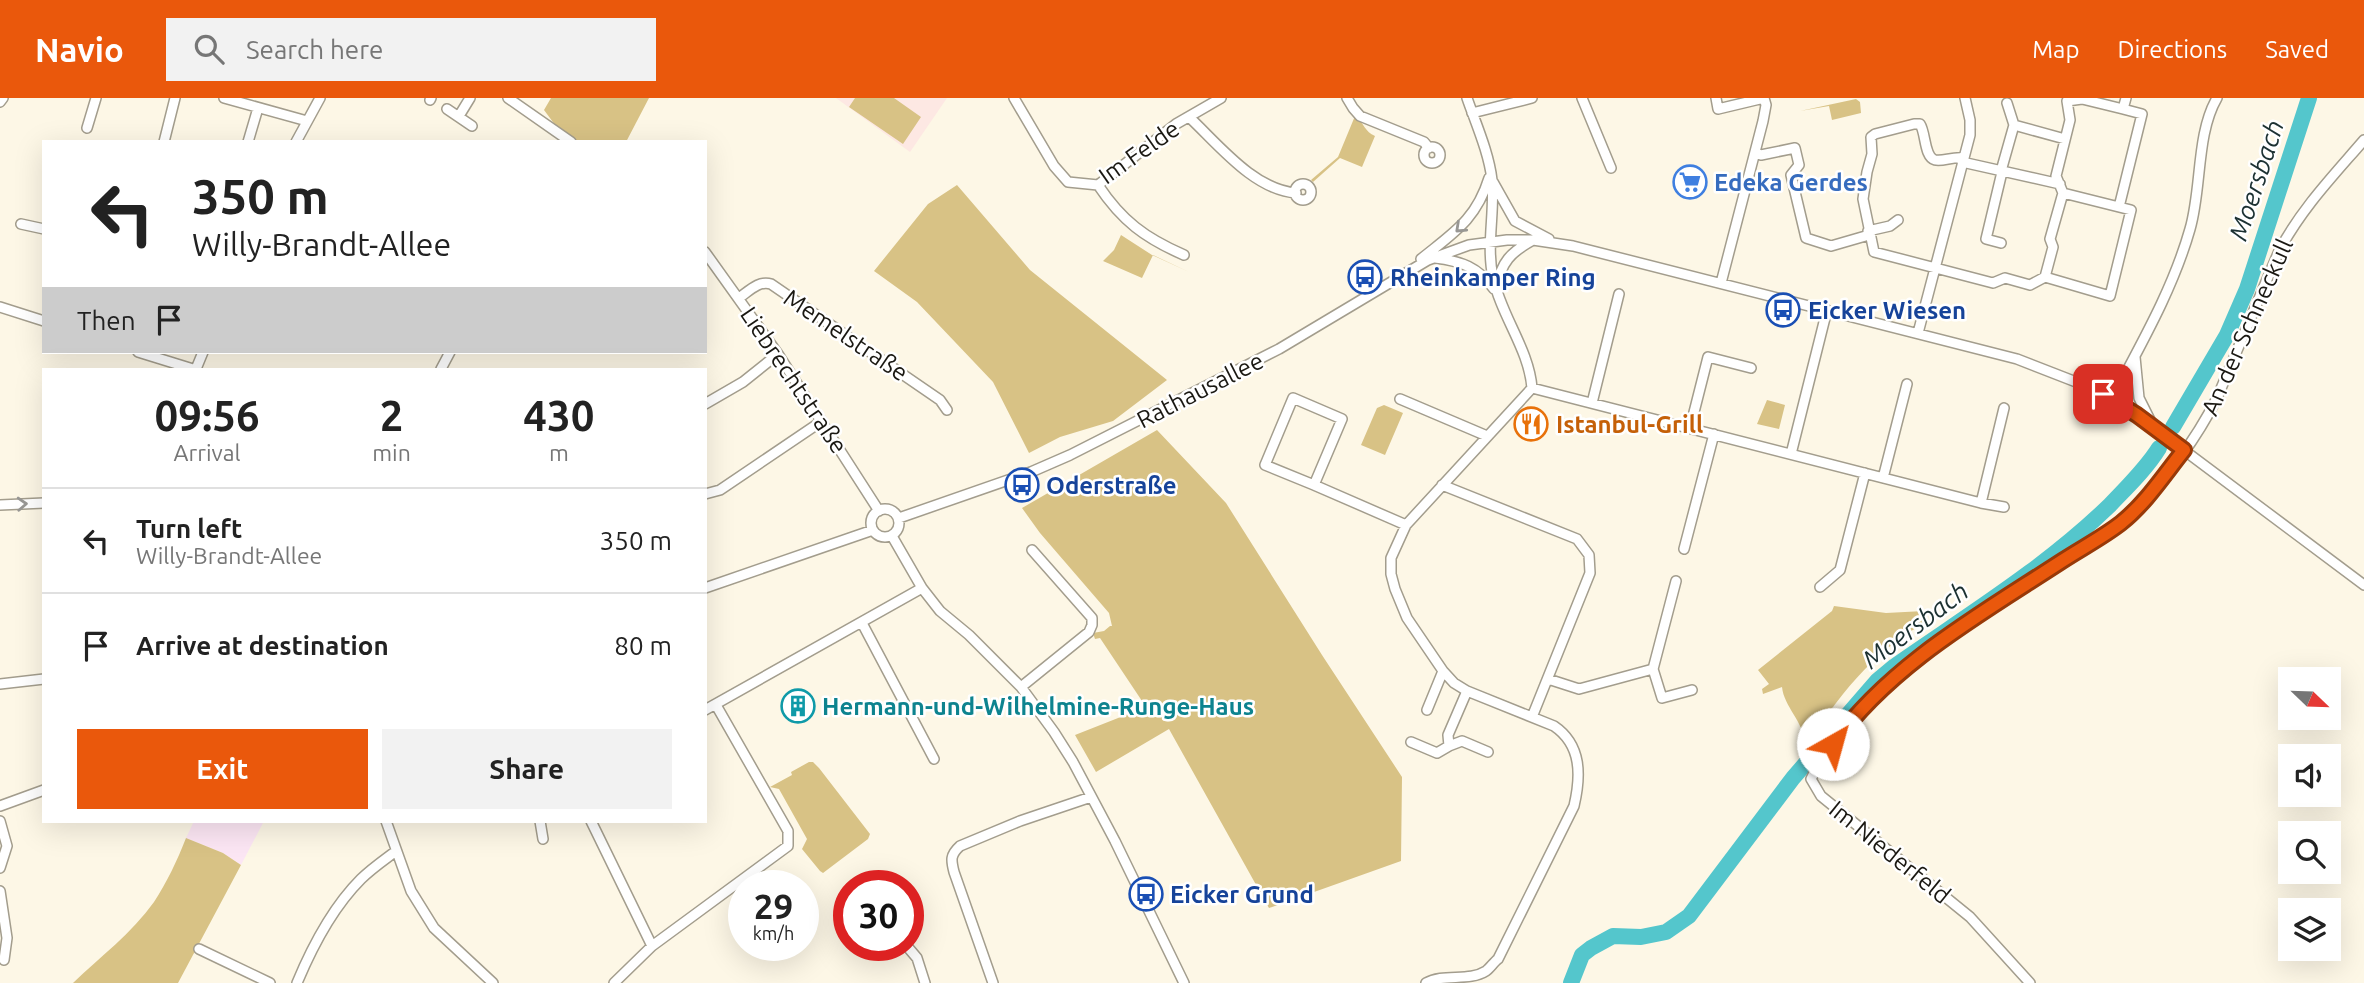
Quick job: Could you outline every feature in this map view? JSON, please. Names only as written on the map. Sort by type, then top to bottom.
[{"type":"street","points":[[87,128],[96,98]]},
{"type":"street","points":[[164,140],[175,98]]},
{"type":"street","points":[[297,140],[320,98]]},
{"type":"street","points":[[458,116],[470,98]]},
{"type":"street","points":[[508,98],[566,140]]},
{"type":"street","name":"Im Felde","points":[[1014,98],[1054,166],[1068,183],[1098,185],[1144,148],[1220,98]]},
{"type":"street","points":[[1347,98],[1360,116],[1424,142],[1429,148]]},
{"type":"street","points":[[1467,98],[1491,175],[1515,221],[1532,232],[1558,243],[2034,364],[2078,382],[2112,399],[2155,428],[2364,585]]},
{"type":"street","points":[[1472,113],[1532,98]]},
{"type":"street","points":[[1582,98],[1611,167]]},
{"type":"street","points":[[1716,98],[1718,108],[1764,98],[1766,105],[1721,283]]},
{"type":"street","points":[[1918,333],[1970,128],[1965,98]]},
{"type":"street","points":[[2123,109],[2126,98]]},
{"type":"street","points":[[2112,399],[2170,285],[2191,228],[2205,131],[2217,98]]},
{"type":"street","points":[[228,99],[307,121]]},
{"type":"street","points":[[2045,277],[2110,296],[2132,211],[2119,207],[2062,188],[1954,156],[1933,160],[1929,156],[1920,124],[1875,134],[1871,138],[1872,154],[1863,199],[1874,253],[1993,283],[2005,278],[2031,285],[2045,277],[2053,247],[2050,239],[2062,188],[2056,176],[2070,120],[2067,101],[2082,99],[2142,114],[2119,207]]},
{"type":"street","points":[[2001,243],[1986,239],[2014,125],[2007,103]]},
{"type":"street","points":[[249,140],[258,108]]},
{"type":"street","points":[[447,109],[472,126]]},
{"type":"street","points":[[1189,117],[1249,175],[1280,192],[1296,193]]},
{"type":"street","points":[[2014,125],[2065,139]]},
{"type":"street","name":"An der Schneckull","points":[[2184,450],[2217,398],[2290,230],[2328,179],[2364,140]]},
{"type":"street","points":[[1755,153],[1761,155],[1795,148],[1799,165],[1791,175],[1806,238],[1831,246],[1890,226],[1898,220]]},
{"type":"street","points":[[1426,983],[1447,977],[1475,975],[1486,971],[1498,959],[1574,806],[1579,785],[1579,769],[1574,749],[1565,734],[1554,726],[1466,691],[1454,683],[1407,618],[1393,581],[1391,558],[1406,525],[1532,388],[1531,374],[1497,293],[1491,269],[1491,175]]},
{"type":"street","points":[[1409,270],[1469,220],[1491,175]]},
{"type":"street","points":[[1098,185],[1115,210],[1162,245],[1184,255]]},
{"type":"street","points":[[21,223],[42,228]]},
{"type":"street","points":[[1497,293],[1500,273],[1506,259],[1515,250],[1533,240]]},
{"type":"street","name":"Rathausallee","points":[[899,518],[1031,472],[1070,455],[1279,349],[1433,258],[1469,245],[1491,242],[1533,240],[1558,243]]},
{"type":"street","name":"Liebrechtstraße","points":[[707,255],[778,354],[879,511]]},
{"type":"street","points":[[1433,258],[1471,266],[1484,276],[1497,293]]},
{"type":"street","name":"Memelstraße","points":[[740,298],[759,284],[771,284],[940,400],[947,410]]},
{"type":"street","points":[[1592,403],[1619,295]]},
{"type":"street","points":[[0,307],[42,320]]},
{"type":"street","points":[[1791,454],[1827,310]]},
{"type":"street","points":[[145,354],[192,368]]},
{"type":"street","points":[[707,403],[743,382],[778,354]]},
{"type":"street","points":[[2135,356],[2139,398],[2155,428]]},
{"type":"street","points":[[1690,428],[1708,357],[1751,368]]},
{"type":"street","points":[[1883,478],[1907,384]]},
{"type":"street","points":[[1532,388],[2004,507]]},
{"type":"street","points":[[1314,485],[1342,419],[1293,398],[1265,465],[1406,525]]},
{"type":"street","points":[[1400,399],[1487,436]]},
{"type":"street","points":[[1981,503],[2004,408]]},
{"type":"street","points":[[707,494],[718,492],[822,421]]},
{"type":"street","points":[[1685,549],[1714,434]]},
{"type":"street","name":"Im Niederfeld","points":[[2030,983],[1970,917],[1821,796],[1811,779],[1817,766],[1849,721],[1890,680],[1982,614],[2122,522],[2157,486],[2184,450]]},
{"type":"street","points":[[1820,587],[1840,570],[1865,473]]},
{"type":"street","points":[[1442,485],[1577,539],[1589,555],[1590,573],[1532,717]]},
{"type":"street","points":[[0,505],[42,503]]},
{"type":"street","points":[[889,509],[899,518],[899,526],[892,536],[881,537],[873,530],[872,519],[879,511],[889,509]]},
{"type":"street","points":[[707,587],[873,530]]},
{"type":"street","points":[[892,536],[922,588],[940,611],[969,635],[1021,687],[1073,762],[1184,983]]},
{"type":"street","points":[[1021,687],[1089,632],[1093,625],[1092,618],[1032,550]]},
{"type":"street","points":[[1676,581],[1653,669],[1662,698],[1692,690]]},
{"type":"street","points":[[707,709],[922,588]]},
{"type":"street","points":[[862,623],[934,759]]},
{"type":"street","points":[[1548,679],[1578,689],[1653,669]]},
{"type":"street","points":[[1427,710],[1443,671]]},
{"type":"street","points":[[0,684],[42,679]]},
{"type":"street","points":[[1449,746],[1448,735],[1466,691]]},
{"type":"street","points":[[614,983],[652,946],[788,846],[788,831],[716,705]]},
{"type":"street","points":[[1411,743],[1437,753],[1462,741],[1488,751]]},
{"type":"street","points":[[0,806],[42,791]]},
{"type":"street","points":[[993,983],[954,872],[951,858],[953,853],[960,846],[1020,821],[1091,797]]},
{"type":"street","points":[[0,821],[7,846],[0,868]]},
{"type":"street","points":[[387,823],[411,891],[434,928],[493,983]]},
{"type":"street","points":[[540,823],[543,839]]},
{"type":"street","points":[[592,823],[652,946]]},
{"type":"street","points":[[297,983],[309,956],[360,879],[396,851]]},
{"type":"street","points":[[0,891],[7,938],[4,960]]},
{"type":"street","points":[[199,948],[270,983]]},
{"type":"street","points":[[918,961],[925,983]]},
{"type":"shaded area","points":[[551,98],[649,98],[627,140],[568,140],[544,110]]},
{"type":"shaded area","points":[[836,98],[947,98],[910,152]]},
{"type":"shaded area","points":[[855,98],[894,98],[921,117],[903,144],[849,107]]},
{"type":"shaded area","points":[[1856,99],[1860,102],[1861,113],[1832,120],[1829,106],[1800,111]]},
{"type":"shaded area","points":[[1355,116],[1375,136],[1362,167],[1340,158],[1313,182],[1311,180],[1338,157]]},
{"type":"shaded area","points":[[957,185],[1030,270],[1167,380],[1113,421],[1060,437],[1029,453],[993,382],[917,302],[874,271],[928,204]]},
{"type":"shaded area","points":[[1121,235],[1153,255],[1142,278],[1103,261],[1114,250]]},
{"type":"shaded area","points":[[1767,400],[1785,405],[1779,429],[1757,424]]},
{"type":"shaded area","points":[[1384,405],[1403,413],[1385,455],[1361,445],[1377,408]]},
{"type":"shaded area","points":[[1157,430],[1226,503],[1402,777],[1401,861],[1269,908],[1169,729],[1096,772],[1075,735],[1146,707],[1100,638],[1095,639],[1093,633],[1112,626],[1109,613],[1022,508]]},
{"type":"shaded area","points":[[1834,606],[1886,613],[1924,611],[1926,622],[1872,662],[1843,694],[1803,749],[1803,733],[1782,687],[1763,694],[1762,689],[1769,684],[1758,670],[1832,611]]},
{"type":"shaded area","points":[[809,762],[819,768],[870,834],[868,839],[823,873],[802,849],[807,839],[779,789],[770,787]]},
{"type":"shaded area","points":[[193,823],[263,823],[241,865],[223,853],[186,838]]},
{"type":"shaded area","points":[[186,838],[223,853],[241,865],[178,983],[73,983],[126,934],[154,902]]},
{"type":"waterway","name":"Moersbach","points":[[2173,427],[2227,335],[2247,289],[2309,98]]},
{"type":"waterway","name":"Moersbach","points":[[1571,983],[1582,955],[1591,948],[1613,936],[1641,937],[1666,932],[1689,916],[1793,778],[1877,681],[2059,550],[2110,505],[2142,471],[2159,448]]},
{"type":"place","name":"Edeka Gerdes","points":[[1690,182]]},
{"type":"place","name":"Rheinkamper Ring","points":[[1365,277]]},
{"type":"place","name":"Eicker Wiesen","points":[[1783,310]]},
{"type":"place","name":"Istanbul-Grill","points":[[1531,424]]},
{"type":"place","name":"Oderstraße","points":[[1022,485]]},
{"type":"place","name":"Hermann-und-Wilhelmine-Runge-Haus","points":[[798,706]]},
{"type":"place","name":"Eicker Grund","points":[[1146,894]]},
{"type":"route","points":[[1833,744],[1849,721],[1890,680],[1954,633],[2122,522],[2157,486],[2184,450],[2103,394]]}]
